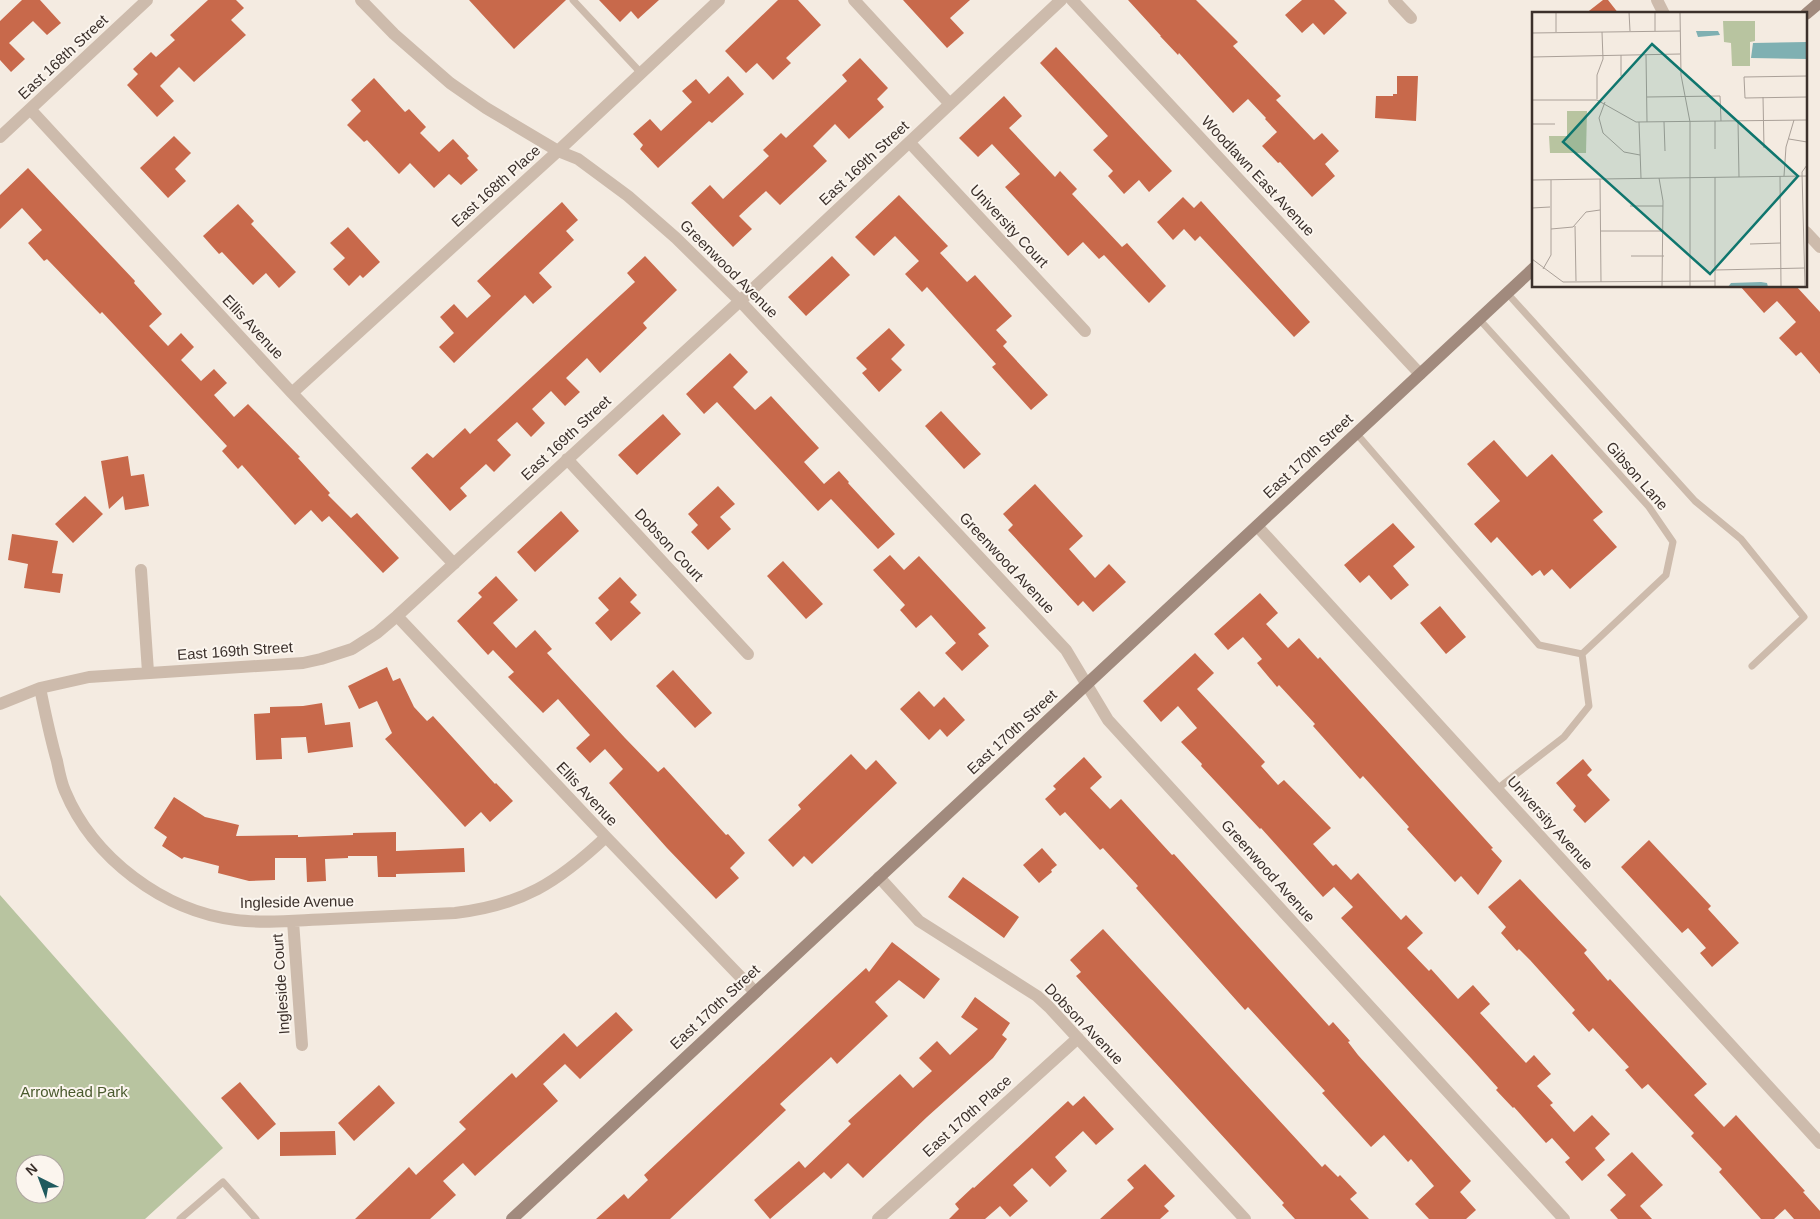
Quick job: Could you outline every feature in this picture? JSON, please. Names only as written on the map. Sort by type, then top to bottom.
[{"type":"street","name":"East 168th Street","points":[[0,137],[148,0]]},
{"type":"street","name":"Greenwood Avenue","points":[[361,0],[394,34],[450,83],[486,108],[558,152],[578,159],[628,196],[676,238],[740,301],[1066,650],[1108,720],[1564,1219]]},
{"type":"street","name":"East 168th Place","points":[[292,393],[558,152],[719,0]]},
{"type":"street","points":[[854,0],[950,104]]},
{"type":"street","name":"East 169th Street","points":[[0,704],[40,688],[88,677],[284,665],[321,659],[352,649],[377,633],[740,301],[1061,0]]},
{"type":"street","name":"Woodlawn East Avenue","points":[[1072,0],[1420,374]]},
{"type":"street","points":[[1394,0],[1411,18]]},
{"type":"street","points":[[1657,0],[1663,12]]},
{"type":"street","points":[[1808,12],[1820,2]]},
{"type":"street","name":"Ellis Avenue","points":[[30,109],[292,393],[454,564]]},
{"type":"street","name":"University Court","points":[[910,143],[1085,331]]},
{"type":"street","points":[[1808,234],[1820,247]]},
{"type":"street","name":"East 170th Street","points":[[512,1219],[1532,270]]},
{"type":"street","name":"Dobson Court","points":[[567,459],[748,654]]},
{"type":"street","name":"University Avenue","points":[[1257,526],[1820,1143]]},
{"type":"street","points":[[141,570],[148,672]]},
{"type":"street","name":"Ellis Avenue","points":[[397,616],[606,838],[755,992]]},
{"type":"street","name":"Ingleside Avenue","points":[[40,688],[48,730],[65,790],[94,838],[136,880],[180,905],[198,911],[234,920],[293,921],[455,913],[478,910],[512,902],[556,879],[606,838]]},
{"type":"street","name":"Dobson Avenue","points":[[879,877],[919,920],[1037,996],[1078,1038],[1237,1216]]},
{"type":"street","name":"Ingleside Court","points":[[293,921],[302,1045]]},
{"type":"street","name":"East 170th Place","points":[[878,1219],[1078,1038]]},
{"type":"lane","points":[[573,0],[641,73]]},
{"type":"lane","points":[[1507,292],[1695,500],[1741,539],[1804,617],[1752,666]]},
{"type":"lane","name":"Gibson Lane","points":[[1479,319],[1648,507],[1673,542],[1666,575],[1582,654]]},
{"type":"lane","points":[[1356,433],[1539,645],[1582,654],[1589,706],[1564,737],[1497,789]]},
{"type":"lane","points":[[180,1219],[223,1182],[256,1219]]},
{"type":"green space","name":"Arrowhead Park","points":[[0,895],[223,1148],[145,1219],[0,1219]]},
{"type":"building","points":[[22,0],[40,0],[61,23],[47,35],[33,21],[9,43],[25,59],[11,72],[0,60],[0,21]]},
{"type":"building","points":[[208,0],[236,0],[244,8],[231,20],[246,35],[194,82],[179,67],[160,86],[174,101],[157,117],[127,85],[138,74],[133,69],[151,52],[156,57],[175,40],[170,35]]},
{"type":"building","points":[[469,0],[566,0],[514,49]]},
{"type":"building","points":[[599,0],[659,0],[638,19],[631,11],[620,22]]},
{"type":"building","points":[[778,0],[798,0],[821,25],[786,58],[791,63],[773,80],[757,63],[746,73],[725,51]]},
{"type":"building","points":[[903,0],[970,0],[950,18],[964,33],[947,48]]},
{"type":"building","points":[[1128,0],[1196,0],[1238,42],[1233,46],[1281,96],[1276,100],[1314,140],[1322,133],[1339,151],[1325,164],[1335,176],[1312,197],[1280,162],[1278,163],[1262,146],[1277,132],[1266,118],[1248,99],[1233,113]]},
{"type":"building","points":[[1302,0],[1334,0],[1347,13],[1324,35],[1313,23],[1302,33],[1285,15]]},
{"type":"building","points":[[1603,0],[1608,0],[1617,12],[1588,12]]},
{"type":"building","points":[[1056,47],[1172,171],[1149,192],[1139,180],[1124,194],[1108,176],[1113,171],[1093,150],[1108,136],[1040,63]]},
{"type":"building","points":[[860,58],[888,88],[877,99],[884,107],[849,139],[835,124],[813,146],[827,161],[780,205],[766,191],[739,216],[752,229],[733,247],[691,203],[710,185],[723,199],[769,156],[763,150],[781,133],[786,138],[847,81],[842,75]]},
{"type":"building","points":[[728,76],[744,94],[712,123],[709,121],[658,168],[640,149],[643,145],[633,134],[650,119],[661,131],[692,102],[682,91],[696,79],[709,94]]},
{"type":"building","points":[[1397,76],[1418,76],[1416,121],[1375,118],[1376,96],[1393,96],[1393,94],[1397,94]]},
{"type":"building","points":[[374,78],[405,112],[409,109],[426,127],[420,133],[439,152],[453,139],[469,156],[467,158],[478,170],[461,185],[449,174],[434,188],[410,163],[399,174],[367,140],[364,142],[347,125],[361,111],[351,100]]},
{"type":"building","points":[[1004,96],[1022,116],[1009,128],[1055,177],[1060,171],[1077,189],[1072,194],[1122,247],[1127,243],[1166,286],[1149,303],[1104,255],[1099,259],[1083,242],[1068,256],[1005,187],[1020,174],[992,144],[978,157],[959,138]]},
{"type":"building","points":[[174,136],[191,153],[175,169],[186,181],[168,198],[140,168]]},
{"type":"building","points":[[28,168],[135,281],[134,283],[162,314],[149,326],[168,346],[181,333],[194,347],[181,360],[201,381],[214,369],[227,383],[214,395],[234,417],[248,404],[300,457],[298,458],[330,493],[328,495],[351,518],[357,513],[399,558],[383,573],[329,516],[322,522],[311,510],[295,525],[242,465],[238,469],[222,451],[227,446],[102,312],[100,314],[47,259],[44,261],[28,243],[42,230],[22,208],[0,229],[0,195]]},
{"type":"building","points":[[899,195],[948,246],[940,253],[967,282],[975,275],[1012,316],[996,330],[1007,342],[1003,346],[1048,395],[1031,410],[992,367],[996,364],[927,287],[922,292],[905,274],[919,261],[895,236],[874,256],[855,237]]},
{"type":"building","points":[[1183,197],[1194,208],[1201,201],[1310,322],[1294,337],[1200,236],[1195,241],[1184,229],[1173,240],[1157,222]]},
{"type":"building","points":[[562,202],[578,220],[566,231],[574,240],[539,273],[552,287],[533,304],[525,295],[454,363],[439,347],[454,333],[440,317],[454,304],[467,318],[491,296],[477,281]]},
{"type":"building","points":[[238,204],[254,221],[251,224],[296,272],[279,288],[266,273],[253,285],[222,252],[219,254],[203,236]]},
{"type":"building","points":[[348,227],[380,262],[363,278],[360,275],[349,286],[333,269],[345,258],[330,243]]},
{"type":"building","points":[[645,256],[677,290],[643,323],[647,328],[600,373],[587,358],[566,378],[580,392],[565,406],[551,391],[532,409],[545,423],[531,437],[517,422],[497,440],[511,455],[494,472],[486,464],[460,488],[467,496],[450,511],[411,468],[427,453],[433,458],[465,428],[470,434],[635,282],[627,273]]},
{"type":"building","points":[[832,256],[850,275],[806,316],[788,297]]},
{"type":"building","points":[[1742,288],[1798,288],[1820,312],[1820,374],[1801,352],[1796,356],[1779,338],[1796,322],[1777,301],[1764,313]]},
{"type":"building","points":[[889,328],[905,345],[891,359],[902,370],[879,392],[862,373],[867,369],[856,358]]},
{"type":"building","points":[[730,353],[748,372],[733,387],[755,410],[771,396],[819,448],[804,462],[824,484],[839,471],[895,534],[878,549],[831,499],[818,511],[717,402],[704,414],[686,394]]},
{"type":"building","points":[[941,411],[981,454],[964,469],[925,426]]},
{"type":"building","points":[[663,414],[681,434],[637,475],[618,455]]},
{"type":"building","points":[[1494,440],[1527,477],[1552,454],[1603,512],[1593,520],[1617,547],[1570,589],[1552,569],[1544,576],[1540,570],[1532,576],[1497,537],[1491,543],[1474,524],[1500,501],[1467,464]]},
{"type":"building","points":[[128,456],[131,476],[144,474],[149,506],[125,510],[123,496],[109,509],[101,461]]},
{"type":"building","points":[[1035,484],[1083,536],[1069,549],[1095,578],[1109,564],[1126,582],[1093,612],[1083,601],[1078,606],[1008,530],[1013,525],[1003,514]]},
{"type":"building","points":[[718,486],[735,504],[720,517],[731,529],[708,550],[691,532],[698,525],[688,514]]},
{"type":"building","points":[[85,496],[103,514],[73,543],[55,524]]},
{"type":"building","points":[[561,511],[579,531],[535,572],[517,552]]},
{"type":"building","points":[[1393,523],[1415,547],[1393,566],[1409,585],[1391,600],[1369,575],[1360,583],[1344,565]]},
{"type":"building","points":[[12,534],[58,541],[52,573],[63,574],[60,593],[24,588],[28,564],[8,560]]},
{"type":"building","points":[[890,555],[904,570],[919,556],[986,628],[978,634],[989,646],[962,671],[945,653],[956,643],[931,615],[916,628],[900,610],[905,605],[873,570]]},
{"type":"building","points":[[783,561],[823,604],[806,619],[767,576]]},
{"type":"building","points":[[496,576],[518,600],[493,623],[516,648],[535,630],[552,649],[547,653],[625,738],[658,772],[664,767],[745,853],[730,868],[739,878],[716,899],[609,783],[623,769],[605,749],[590,763],[576,748],[590,735],[558,699],[543,713],[508,677],[514,672],[493,650],[488,655],[457,621],[482,597],[478,593]]},
{"type":"building","points":[[620,577],[637,595],[630,602],[641,613],[611,641],[595,623],[609,610],[598,598]]},
{"type":"building","points":[[1260,593],[1278,613],[1266,624],[1288,648],[1299,638],[1318,659],[1320,657],[1493,848],[1491,849],[1502,861],[1478,895],[1461,876],[1455,882],[1407,829],[1409,827],[1363,776],[1360,779],[1313,726],[1315,724],[1279,685],[1277,687],[1257,663],[1262,659],[1243,637],[1228,650],[1214,634]]},
{"type":"building","points":[[1440,606],[1466,637],[1446,654],[1420,623]]},
{"type":"building","points":[[1195,653],[1214,673],[1197,689],[1265,762],[1261,766],[1278,785],[1284,780],[1331,828],[1313,844],[1333,866],[1336,864],[1351,880],[1358,873],[1401,920],[1406,915],[1423,933],[1407,948],[1429,971],[1431,969],[1458,999],[1473,985],[1490,1004],[1480,1013],[1526,1063],[1534,1055],[1551,1074],[1537,1086],[1553,1103],[1550,1105],[1574,1132],[1592,1115],[1610,1134],[1595,1148],[1605,1160],[1582,1181],[1565,1162],[1570,1158],[1552,1138],[1546,1143],[1496,1090],[1498,1088],[1471,1058],[1341,918],[1353,907],[1334,887],[1323,897],[1261,828],[1201,766],[1202,764],[1181,742],[1197,728],[1178,706],[1161,722],[1143,701]]},
{"type":"building","points":[[387,667],[393,681],[400,678],[414,707],[427,721],[433,716],[513,801],[490,822],[481,812],[465,827],[385,739],[392,733],[377,701],[359,709],[348,686]]},
{"type":"building","points":[[673,670],[712,713],[695,728],[656,686]]},
{"type":"building","points":[[919,691],[934,707],[944,697],[965,720],[947,737],[940,729],[929,740],[900,709]]},
{"type":"building","points":[[322,703],[325,725],[350,722],[353,747],[308,753],[306,737],[281,738],[282,759],[256,760],[254,714],[270,713],[270,707],[303,706]]},
{"type":"building","points":[[851,754],[866,770],[876,760],[897,783],[812,864],[804,856],[793,867],[768,840],[801,809],[798,805]]},
{"type":"building","points":[[1084,757],[1102,777],[1090,788],[1110,809],[1121,799],[1172,855],[1174,854],[1329,1026],[1333,1022],[1350,1041],[1348,1042],[1358,1055],[1471,1181],[1460,1192],[1476,1210],[1466,1219],[1429,1219],[1415,1204],[1434,1186],[1411,1159],[1408,1162],[1384,1135],[1371,1147],[1322,1093],[1325,1091],[1248,1007],[1245,1010],[1136,888],[1138,886],[1103,848],[1100,850],[1065,812],[1060,816],[1045,799],[1056,789],[1053,786]]},
{"type":"building","points":[[1583,759],[1592,770],[1587,775],[1610,800],[1585,823],[1573,810],[1576,806],[1556,783]]},
{"type":"building","points":[[174,797],[205,817],[239,825],[236,836],[298,835],[298,837],[396,832],[396,851],[464,848],[465,872],[396,874],[396,877],[378,877],[377,856],[348,856],[348,858],[325,859],[326,881],[307,882],[306,858],[275,858],[275,880],[249,881],[218,873],[219,866],[184,857],[182,859],[162,846],[167,837],[154,828]]},
{"type":"building","points":[[1649,840],[1711,906],[1708,909],[1739,943],[1712,967],[1700,953],[1706,948],[1688,928],[1682,933],[1621,867]]},
{"type":"building","points":[[1042,848],[1057,865],[1039,883],[1023,865]]},
{"type":"building","points":[[963,877],[1019,917],[1004,938],[948,897]]},
{"type":"building","points":[[1520,879],[1587,950],[1584,953],[1608,981],[1610,979],[1707,1084],[1694,1095],[1724,1127],[1736,1115],[1805,1191],[1803,1192],[1820,1211],[1820,1219],[1794,1219],[1785,1209],[1774,1219],[1761,1219],[1719,1172],[1722,1169],[1691,1136],[1694,1133],[1648,1084],[1642,1089],[1625,1070],[1629,1067],[1593,1028],[1589,1032],[1572,1013],[1575,1010],[1530,960],[1519,949],[1517,951],[1501,933],[1506,927],[1488,907]]},
{"type":"building","points":[[1103,929],[1322,1167],[1325,1164],[1338,1177],[1340,1175],[1357,1193],[1350,1199],[1369,1219],[1295,1219],[1282,1205],[1284,1203],[1076,976],[1081,972],[1070,960]]},
{"type":"building","points":[[892,942],[940,979],[924,999],[899,980],[875,1002],[888,1016],[837,1064],[831,1057],[780,1104],[786,1110],[670,1219],[596,1219],[624,1194],[628,1199],[648,1180],[644,1175],[866,968],[869,972]]},
{"type":"building","points":[[975,997],[1010,1023],[1002,1035],[1007,1039],[993,1058],[863,1178],[848,1163],[831,1179],[824,1172],[770,1219],[754,1200],[799,1161],[805,1168],[851,1124],[848,1121],[900,1074],[913,1088],[932,1071],[919,1058],[937,1041],[950,1055],[978,1029],[961,1017]]},
{"type":"building","points":[[616,1012],[633,1030],[580,1079],[565,1064],[543,1084],[558,1101],[475,1176],[463,1163],[443,1181],[456,1195],[430,1219],[355,1219],[409,1167],[416,1175],[466,1129],[459,1122],[512,1073],[516,1078],[564,1033],[577,1047]]},
{"type":"building","points":[[240,1082],[276,1124],[258,1140],[221,1098]]},
{"type":"building","points":[[379,1085],[395,1103],[354,1141],[338,1123]]},
{"type":"building","points":[[1084,1096],[1114,1129],[1096,1145],[1083,1131],[1055,1157],[1067,1171],[1050,1187],[1032,1168],[1013,1185],[1028,1201],[1010,1217],[1000,1206],[985,1219],[949,1219],[959,1209],[955,1204],[973,1187],[1068,1101],[1073,1106]]},
{"type":"building","points":[[335,1131],[336,1155],[280,1156],[280,1132]]},
{"type":"building","points":[[1632,1152],[1663,1185],[1640,1206],[1652,1219],[1618,1219],[1610,1210],[1626,1195],[1607,1175]]},
{"type":"building","points":[[1145,1164],[1175,1196],[1164,1206],[1169,1211],[1160,1219],[1100,1219],[1134,1188],[1127,1180]]}]
